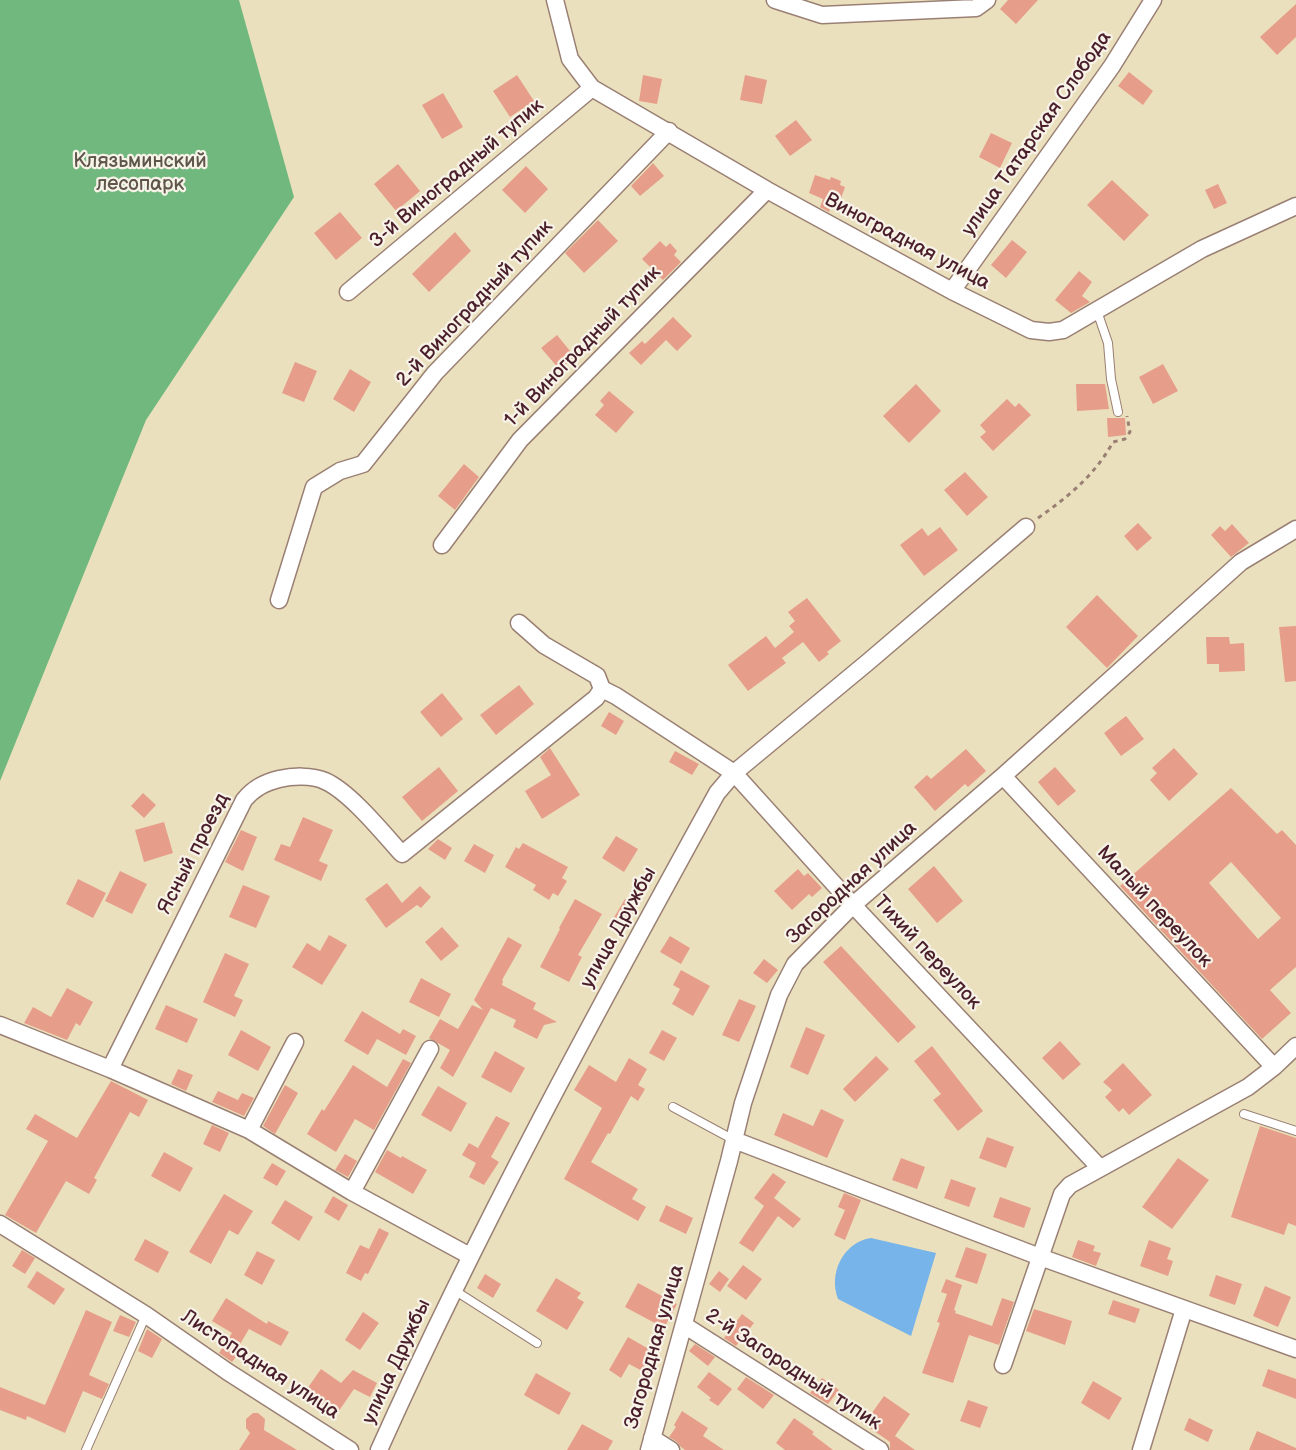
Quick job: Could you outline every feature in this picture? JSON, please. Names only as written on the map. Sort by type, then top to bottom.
[{"type":"street","name":"Виноградная улица","points":[[555,0],[570,59],[592,88],[767,190],[952,291],[1031,330],[1049,332],[1063,330],[1202,249],[1296,206]]},
{"type":"street","points":[[775,0],[822,15],[976,8],[987,0]]},
{"type":"street","name":"улица Татарская Слобода","points":[[952,291],[1112,66],[1153,0]]},
{"type":"street","name":"3-й Виноградный тупик","points":[[348,292],[592,88]]},
{"type":"street","name":"2-й Виноградный тупик","points":[[279,600],[314,487],[340,471],[363,464],[435,373],[669,131]]},
{"type":"street","name":"1-й Виноградный тупик","points":[[442,545],[520,440],[767,190]]},
{"type":"street","name":"улица Дружбы","points":[[379,1450],[470,1256],[589,1025],[717,793],[734,773],[1026,527]]},
{"type":"street","name":"Загородная улица","points":[[650,1444],[743,1103],[779,994],[795,964],[853,906],[1003,776],[1241,562],[1296,529]]},
{"type":"street","points":[[519,623],[544,645],[597,676],[602,689]]},
{"type":"street","name":"Тихий переулок","points":[[602,689],[734,773],[853,906],[1100,1168]]},
{"type":"street","name":"Ясный проезд","points":[[110,1069],[244,800],[252,791],[262,784],[284,778],[315,778],[326,781],[362,811],[402,854],[596,698],[602,689]]},
{"type":"street","name":"Малый переулок","points":[[1003,776],[1274,1067]]},
{"type":"street","points":[[0,1025],[110,1069],[249,1130],[352,1192],[470,1256]]},
{"type":"street","points":[[249,1130],[295,1042]]},
{"type":"street","points":[[1002,1365],[1062,1194],[1070,1185],[1248,1086],[1274,1067],[1296,1046]]},
{"type":"street","points":[[352,1192],[430,1049]]},
{"type":"street","points":[[734,1140],[1040,1257],[1296,1349]]},
{"type":"street","name":"Листопадная улица","points":[[0,1224],[146,1315],[228,1372],[350,1450]]},
{"type":"street","points":[[1141,1450],[1184,1309]]},
{"type":"street","name":"2-й Загородный тупик","points":[[684,1325],[879,1450]]},
{"type":"street","points":[[650,1444],[670,1450]]},
{"type":"lane","points":[[1097,310],[1108,343],[1111,379],[1118,412]]},
{"type":"lane","points":[[673,1107],[734,1140]]},
{"type":"lane","points":[[1244,1114],[1296,1131]]},
{"type":"lane","points":[[454,1290],[537,1343]]},
{"type":"lane","points":[[86,1450],[146,1315]]},
{"type":"path","points":[[1026,527],[1086,480],[1113,442],[1125,439],[1130,432],[1128,418],[1125,413],[1118,412]]},
{"type":"green space","name":"Клязьминский лесопарк","points":[[0,0],[239,0],[294,197],[146,420],[0,781]]},
{"type":"water","points":[[871,1238],[936,1253],[911,1336],[838,1299],[835,1279],[840,1261],[853,1246]]},
{"type":"building","points":[[1008,0],[1038,0],[1016,24],[1000,9]]},
{"type":"building","points":[[1296,4],[1296,37],[1277,55],[1260,37]]},
{"type":"building","points":[[1129,72],[1153,91],[1143,105],[1118,86]]},
{"type":"building","points":[[517,75],[534,101],[510,117],[493,91]]},
{"type":"building","points":[[643,75],[662,79],[657,104],[639,101]]},
{"type":"building","points":[[745,75],[767,80],[762,104],[740,100]]},
{"type":"building","points":[[443,93],[463,127],[442,139],[422,105]]},
{"type":"building","points":[[796,120],[812,140],[790,156],[775,136]]},
{"type":"building","points":[[991,133],[1012,143],[1000,168],[979,157]]},
{"type":"building","points":[[653,163],[664,176],[640,196],[631,186]]},
{"type":"building","points":[[398,164],[420,191],[396,211],[374,184]]},
{"type":"building","points":[[526,166],[548,189],[525,213],[502,190]]},
{"type":"building","points":[[815,175],[841,181],[840,185],[845,187],[839,204],[833,202],[829,212],[820,207],[823,199],[809,193]]},
{"type":"building","points":[[1112,180],[1149,215],[1124,241],[1087,205]]},
{"type":"building","points":[[1218,184],[1227,203],[1214,209],[1205,190]]},
{"type":"building","points":[[340,212],[362,238],[336,260],[314,233]]},
{"type":"building","points":[[598,220],[618,241],[584,273],[565,253]]},
{"type":"building","points":[[455,232],[471,251],[429,292],[412,274]]},
{"type":"building","points":[[1012,240],[1027,252],[1006,278],[991,265]]},
{"type":"building","points":[[660,241],[666,247],[670,243],[677,251],[674,255],[681,262],[663,280],[642,259]]},
{"type":"building","points":[[1079,271],[1092,282],[1082,296],[1090,302],[1071,313],[1055,300]]},
{"type":"building","points":[[673,317],[692,336],[677,351],[666,340],[641,365],[629,353],[642,341],[645,344]]},
{"type":"building","points":[[557,335],[575,357],[560,370],[541,348]]},
{"type":"building","points":[[295,362],[317,371],[304,402],[282,393]]},
{"type":"building","points":[[1163,364],[1178,391],[1153,404],[1139,377]]},
{"type":"building","points":[[350,369],[371,382],[354,412],[333,399]]},
{"type":"building","points":[[916,384],[941,411],[909,443],[883,416]]},
{"type":"building","points":[[1076,384],[1105,384],[1109,409],[1077,411]]},
{"type":"building","points":[[609,391],[634,412],[616,433],[595,415],[604,405],[600,401]]},
{"type":"building","points":[[1007,399],[1015,407],[1019,403],[1031,415],[993,451],[980,437],[986,432],[980,425]]},
{"type":"building","points":[[1107,418],[1125,418],[1126,435],[1108,437]]},
{"type":"building","points":[[464,464],[479,477],[455,510],[438,496]]},
{"type":"building","points":[[965,472],[988,497],[967,516],[944,490]]},
{"type":"building","points":[[1138,523],[1152,538],[1137,551],[1124,536]]},
{"type":"building","points":[[1232,524],[1249,543],[1231,557],[1211,535],[1220,526],[1225,531]]},
{"type":"building","points":[[940,527],[958,550],[924,576],[900,545],[922,528],[928,536]]},
{"type":"building","points":[[1097,595],[1138,636],[1107,668],[1066,627]]},
{"type":"building","points":[[807,598],[841,641],[819,662],[803,642],[782,658],[786,663],[748,691],[728,665],[766,636],[775,648],[794,632],[789,626],[795,621],[788,612]]},
{"type":"building","points":[[1296,626],[1296,681],[1285,682],[1279,627]]},
{"type":"building","points":[[1206,637],[1229,637],[1230,644],[1244,643],[1245,671],[1219,672],[1219,664],[1207,664]]},
{"type":"building","points":[[519,685],[534,704],[496,735],[480,715]]},
{"type":"building","points":[[442,693],[463,719],[441,737],[420,712]]},
{"type":"building","points":[[609,712],[624,721],[616,735],[601,726]]},
{"type":"building","points":[[1126,716],[1144,739],[1121,756],[1104,733]]},
{"type":"building","points":[[550,748],[580,795],[542,819],[525,791],[551,775],[540,757]]},
{"type":"building","points":[[1174,748],[1198,774],[1169,801],[1150,780],[1157,773],[1152,768]]},
{"type":"building","points":[[966,749],[986,771],[968,787],[965,784],[935,811],[914,787],[927,775],[931,779]]},
{"type":"building","points":[[675,751],[699,764],[692,775],[669,762]]},
{"type":"building","points":[[439,767],[458,791],[422,821],[402,797]]},
{"type":"building","points":[[1055,767],[1076,791],[1058,806],[1038,782]]},
{"type":"building","points":[[1231,788],[1277,834],[1282,830],[1296,845],[1296,967],[1270,990],[1291,1013],[1262,1039],[1120,886]],"holes":[[[1231,862],[1281,918],[1258,939],[1209,883]]]},
{"type":"building","points":[[143,793],[156,805],[144,818],[131,806]]},
{"type":"building","points":[[303,817],[333,830],[319,861],[328,865],[321,881],[274,860],[281,844],[290,847]]},
{"type":"building","points":[[164,822],[173,853],[144,862],[135,830]]},
{"type":"building","points":[[241,830],[257,837],[243,871],[225,862]]},
{"type":"building","points":[[616,836],[638,849],[624,872],[602,858]]},
{"type":"building","points":[[438,839],[452,848],[445,860],[428,849]]},
{"type":"building","points":[[523,843],[568,867],[562,878],[567,881],[558,896],[553,893],[549,900],[533,890],[536,885],[505,867],[516,847],[519,849]]},
{"type":"building","points":[[474,844],[494,855],[485,873],[464,861]]},
{"type":"building","points":[[934,866],[963,901],[937,923],[908,889]]},
{"type":"building","points":[[798,869],[804,876],[808,873],[822,888],[812,897],[809,894],[792,910],[774,891]]},
{"type":"building","points":[[120,871],[147,884],[132,914],[105,901]]},
{"type":"building","points":[[78,879],[106,893],[93,918],[66,904]]},
{"type":"building","points":[[387,883],[402,903],[420,886],[431,897],[421,908],[417,905],[386,928],[365,899]]},
{"type":"building","points":[[243,885],[270,896],[256,928],[229,917]]},
{"type":"building","points":[[575,899],[602,914],[578,955],[582,957],[569,982],[540,967]]},
{"type":"building","points":[[625,899],[638,906],[626,926],[613,919]]},
{"type":"building","points":[[442,927],[459,946],[441,961],[425,942]]},
{"type":"building","points":[[329,935],[347,945],[322,985],[292,967],[307,943],[320,951]]},
{"type":"building","points":[[670,936],[690,948],[681,964],[660,952]]},
{"type":"building","points":[[508,937],[522,945],[502,980],[502,985],[536,1003],[533,1009],[557,1022],[544,1025],[537,1039],[513,1027],[516,1020],[491,1008],[453,1077],[440,1068],[450,1050],[429,1038],[440,1019],[458,1029],[472,1005],[483,1010],[474,1000]]},
{"type":"building","points":[[841,946],[916,1027],[898,1043],[823,962]]},
{"type":"building","points":[[225,953],[249,964],[234,996],[243,1000],[235,1017],[203,1002]]},
{"type":"building","points":[[764,959],[778,970],[767,983],[753,973]]},
{"type":"building","points":[[681,970],[710,986],[693,1016],[672,1004],[680,989],[673,985]]},
{"type":"building","points":[[421,978],[451,994],[439,1017],[409,1002]]},
{"type":"building","points":[[67,988],[93,1002],[80,1026],[76,1023],[67,1040],[24,1023],[33,1007],[51,1017]]},
{"type":"building","points":[[739,999],[756,1006],[739,1042],[722,1035]]},
{"type":"building","points":[[166,1005],[198,1019],[187,1043],[155,1029]]},
{"type":"building","points":[[362,1011],[400,1034],[403,1029],[416,1036],[406,1055],[377,1039],[368,1055],[344,1041]]},
{"type":"building","points":[[806,1027],[825,1035],[808,1075],[790,1067]]},
{"type":"building","points":[[241,1030],[271,1047],[258,1071],[228,1055]]},
{"type":"building","points":[[662,1030],[677,1038],[664,1061],[649,1053]]},
{"type":"building","points":[[1060,1041],[1081,1064],[1063,1080],[1042,1058]]},
{"type":"building","points":[[932,1046],[983,1111],[958,1131],[933,1100],[941,1094],[914,1061]]},
{"type":"building","points":[[495,1051],[525,1068],[511,1093],[481,1077]]},
{"type":"building","points":[[876,1056],[889,1069],[855,1102],[843,1089]]},
{"type":"building","points":[[629,1058],[647,1069],[638,1085],[645,1089],[638,1101],[631,1096],[591,1162],[638,1189],[632,1199],[646,1207],[638,1221],[564,1179],[602,1108],[574,1090],[589,1065],[616,1082]]},
{"type":"building","points":[[403,1059],[411,1063],[374,1130],[355,1119],[336,1152],[307,1134],[353,1065],[387,1087]]},
{"type":"building","points":[[1123,1063],[1152,1095],[1129,1115],[1123,1108],[1119,1112],[1105,1097],[1112,1090],[1103,1082]]},
{"type":"building","points":[[178,1069],[193,1075],[186,1091],[171,1084]]},
{"type":"building","points":[[111,1081],[148,1100],[139,1117],[130,1112],[94,1178],[97,1180],[89,1194],[66,1181],[36,1233],[5,1215],[48,1141],[26,1129],[35,1114],[77,1138]]},
{"type":"building","points":[[285,1085],[298,1093],[275,1134],[263,1126]]},
{"type":"building","points":[[438,1086],[467,1103],[451,1132],[421,1115]]},
{"type":"building","points":[[218,1091],[238,1100],[242,1093],[254,1098],[244,1116],[212,1102]]},
{"type":"building","points":[[821,1109],[844,1120],[827,1158],[774,1135],[783,1113],[813,1126]]},
{"type":"building","points":[[496,1116],[510,1123],[491,1157],[499,1162],[484,1185],[469,1177],[476,1163],[462,1155],[469,1143],[478,1148]]},
{"type":"building","points":[[212,1125],[229,1133],[220,1152],[203,1144]]},
{"type":"building","points":[[1260,1126],[1296,1138],[1296,1226],[1288,1223],[1284,1235],[1231,1217]]},
{"type":"building","points":[[987,1137],[1014,1147],[1006,1168],[979,1158]]},
{"type":"building","points":[[387,1150],[427,1170],[413,1194],[375,1172]]},
{"type":"building","points":[[164,1152],[193,1168],[180,1192],[151,1176]]},
{"type":"building","points":[[345,1154],[357,1161],[348,1177],[335,1170]]},
{"type":"building","points":[[901,1158],[925,1167],[917,1189],[892,1180]]},
{"type":"building","points":[[1178,1158],[1209,1180],[1172,1229],[1142,1207]]},
{"type":"building","points":[[272,1163],[286,1171],[277,1186],[263,1178]]},
{"type":"building","points":[[773,1173],[786,1182],[774,1198],[801,1219],[793,1228],[778,1216],[753,1252],[739,1243],[764,1206],[754,1198]]},
{"type":"building","points":[[951,1179],[976,1188],[969,1207],[944,1198]]},
{"type":"building","points":[[844,1193],[861,1200],[845,1240],[834,1235],[845,1210],[838,1207]]},
{"type":"building","points":[[224,1194],[253,1211],[238,1235],[229,1230],[211,1264],[189,1252]]},
{"type":"building","points":[[333,1196],[348,1205],[339,1221],[324,1212]]},
{"type":"building","points":[[1000,1197],[1031,1208],[1024,1228],[993,1217]]},
{"type":"building","points":[[285,1200],[313,1217],[299,1241],[271,1223]]},
{"type":"building","points":[[666,1205],[693,1218],[686,1234],[659,1221]]},
{"type":"building","points":[[379,1228],[389,1233],[368,1274],[365,1273],[361,1281],[346,1273],[360,1245],[369,1249]]},
{"type":"building","points":[[145,1239],[169,1252],[158,1273],[134,1260]]},
{"type":"building","points":[[1078,1240],[1095,1246],[1093,1251],[1101,1253],[1096,1266],[1072,1257]]},
{"type":"building","points":[[1149,1240],[1171,1248],[1167,1259],[1173,1261],[1168,1276],[1140,1266]]},
{"type":"building","points":[[966,1247],[987,1254],[977,1284],[955,1277]]},
{"type":"building","points":[[22,1250],[35,1258],[25,1274],[12,1266]]},
{"type":"building","points":[[257,1251],[275,1260],[262,1285],[244,1275]]},
{"type":"building","points":[[743,1265],[762,1279],[746,1300],[727,1286]]},
{"type":"building","points":[[37,1271],[65,1289],[54,1305],[27,1287]]},
{"type":"building","points":[[719,1271],[729,1279],[720,1292],[709,1284]]},
{"type":"building","points":[[485,1274],[501,1284],[493,1298],[477,1288]]},
{"type":"building","points":[[1216,1275],[1242,1284],[1235,1305],[1209,1296]]},
{"type":"building","points":[[556,1278],[581,1293],[577,1298],[584,1302],[567,1330],[536,1311]]},
{"type":"building","points":[[946,1279],[962,1285],[955,1313],[992,1326],[1002,1298],[1014,1302],[999,1345],[969,1335],[953,1383],[922,1373],[940,1323],[937,1322],[947,1294],[941,1292]]},
{"type":"building","points":[[638,1283],[677,1304],[664,1328],[625,1307]]},
{"type":"building","points":[[1265,1286],[1291,1297],[1278,1327],[1253,1316]]},
{"type":"building","points":[[226,1298],[267,1324],[268,1321],[289,1332],[281,1346],[249,1329],[236,1351],[239,1353],[232,1362],[219,1353],[232,1333],[212,1321]]},
{"type":"building","points":[[1113,1300],[1140,1309],[1135,1323],[1108,1314]]},
{"type":"building","points":[[1034,1309],[1072,1321],[1065,1345],[1026,1331]]},
{"type":"building","points":[[86,1310],[112,1322],[89,1375],[109,1384],[102,1399],[83,1391],[65,1433],[27,1416],[26,1420],[0,1410],[0,1387],[45,1405]]},
{"type":"building","points":[[363,1312],[379,1323],[360,1350],[345,1340]]},
{"type":"building","points":[[742,1314],[754,1323],[736,1346],[724,1338]]},
{"type":"building","points":[[120,1315],[136,1322],[129,1337],[113,1331]]},
{"type":"building","points":[[147,1329],[162,1339],[152,1358],[138,1351]]},
{"type":"building","points":[[628,1337],[659,1355],[648,1374],[629,1364],[621,1378],[609,1370]]},
{"type":"building","points":[[695,1344],[715,1357],[708,1366],[689,1351]]},
{"type":"building","points":[[321,1369],[341,1383],[353,1370],[377,1383],[370,1397],[354,1389],[334,1418],[302,1396]]},
{"type":"building","points":[[1268,1369],[1296,1379],[1296,1399],[1262,1386]]},
{"type":"building","points":[[709,1372],[732,1389],[718,1406],[697,1387]]},
{"type":"building","points":[[536,1373],[571,1393],[559,1415],[524,1395]]},
{"type":"building","points":[[746,1377],[774,1395],[763,1409],[737,1389]]},
{"type":"building","points":[[822,1378],[839,1390],[828,1404],[810,1393]]},
{"type":"building","points":[[1093,1381],[1122,1398],[1109,1420],[1081,1403]]},
{"type":"building","points":[[884,1396],[910,1414],[895,1436],[915,1450],[890,1450],[890,1442],[864,1424]]},
{"type":"building","points":[[968,1400],[988,1407],[980,1428],[960,1421]]},
{"type":"building","points":[[682,1411],[708,1428],[703,1436],[724,1450],[685,1450],[669,1437]]},
{"type":"building","points":[[253,1413],[258,1413],[265,1419],[264,1430],[297,1450],[239,1450],[250,1433],[246,1428],[246,1419]]},
{"type":"building","points":[[794,1418],[814,1432],[812,1434],[833,1450],[785,1450],[776,1443]]},
{"type":"building","points":[[1189,1418],[1213,1430],[1208,1442],[1184,1430]]},
{"type":"building","points":[[582,1424],[613,1441],[608,1450],[567,1450]]},
{"type":"building","points":[[1257,1431],[1296,1448],[1296,1450],[1249,1450]]}]
